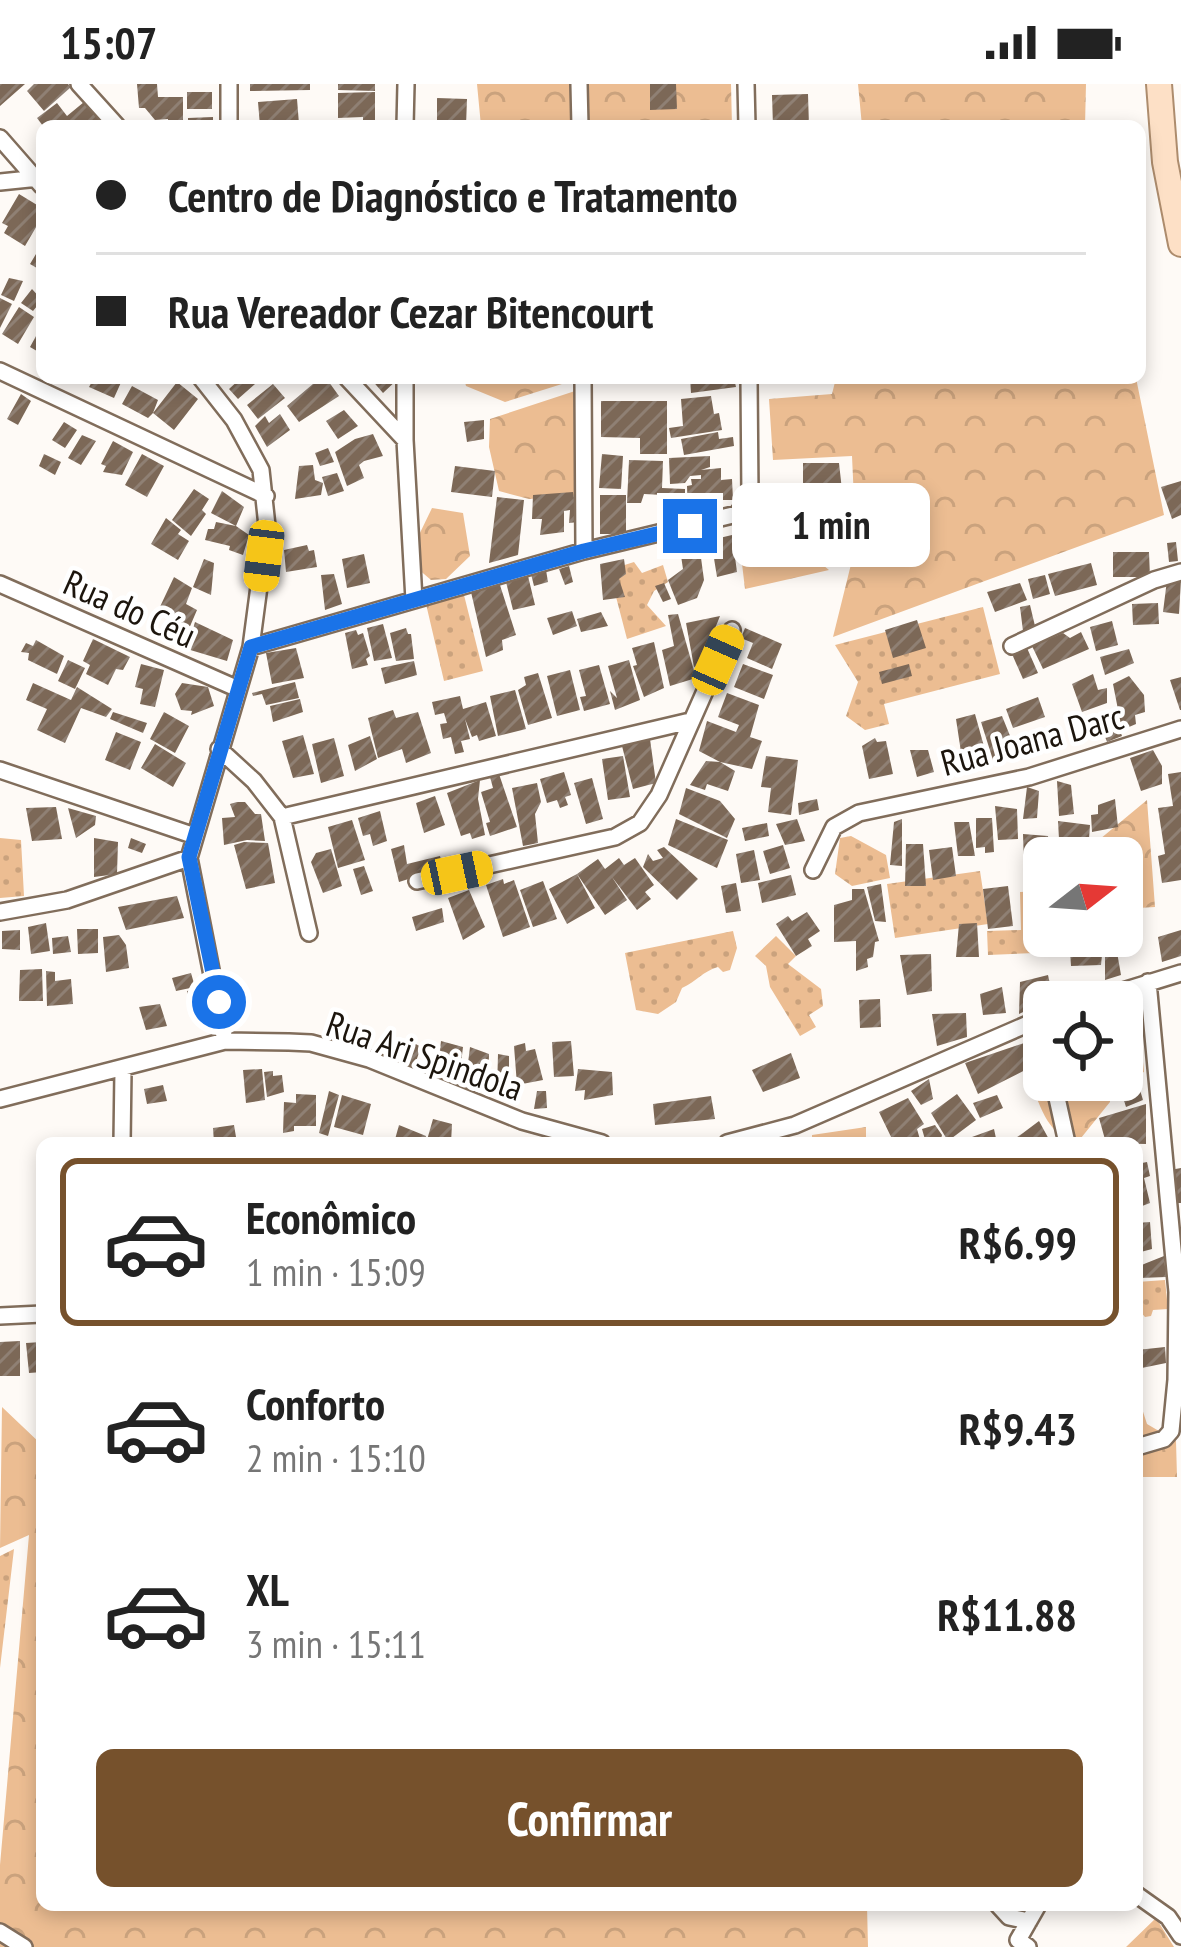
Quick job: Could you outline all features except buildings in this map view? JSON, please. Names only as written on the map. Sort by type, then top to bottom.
[{"type":"main road","points":[[1159,84],[1165,162],[1181,244]]},
{"type":"street","points":[[79,84],[111,120]]},
{"type":"street","points":[[229,84],[229,120]]},
{"type":"street","points":[[405,120],[406,84]]},
{"type":"street","points":[[579,84],[580,120]]},
{"type":"street","points":[[746,84],[747,120]]},
{"type":"street","points":[[0,138],[36,177]]},
{"type":"street","points":[[0,182],[36,181]]},
{"type":"street","points":[[0,371],[266,496]]},
{"type":"street","points":[[205,384],[242,433],[261,470],[267,526],[251,647],[189,857],[225,1041]]},
{"type":"street","points":[[352,384],[405,440]]},
{"type":"street","points":[[405,384],[414,600]]},
{"type":"street","points":[[583,384],[584,551]]},
{"type":"street","points":[[251,647],[584,551],[725,518],[746,506],[750,487],[748,384]]},
{"type":"street","points":[[1012,646],[1181,572]]},
{"type":"street","name":"Rua do Céu","points":[[0,584],[236,688]]},
{"type":"street","points":[[417,881],[630,831],[659,795],[732,630]]},
{"type":"street","points":[[282,817],[690,721]]},
{"type":"street","name":"Rua Joana Darc","points":[[813,870],[835,827],[859,813],[1029,777],[1181,729]]},
{"type":"street","points":[[219,749],[254,781],[282,817],[309,933]]},
{"type":"street","points":[[0,770],[195,836]]},
{"type":"street","points":[[0,911],[68,900],[189,857]]},
{"type":"street","points":[[1143,984],[1181,973]]},
{"type":"street","points":[[1144,1446],[1171,1431],[1177,1292],[1148,982]]},
{"type":"street","points":[[750,1137],[795,1125],[1023,1026]]},
{"type":"street","name":"Rua Ari Spindola","points":[[0,1099],[225,1041],[310,1043],[369,1059],[522,1121],[580,1137]]},
{"type":"street","points":[[122,1137],[123,1070]]},
{"type":"street","points":[[1058,1101],[1066,1137]]},
{"type":"street","points":[[0,1316],[36,1314]]},
{"type":"street","points":[[1143,1899],[1168,1917],[1181,1936]]},
{"type":"street","points":[[1004,1911],[1029,1921]]},
{"type":"street","points":[[1028,1947],[1018,1940],[1035,1911]]},
{"type":"street","points":[[0,1932],[24,1947]]},
{"type":"green space","points":[[477,84],[731,84],[732,120],[480,120]]},
{"type":"green space","points":[[858,84],[1086,84],[1085,120],[861,120]]},
{"type":"green space","points":[[466,384],[562,384],[505,402]]},
{"type":"green space","points":[[834,384],[1137,384],[1164,515],[833,637],[856,544],[852,456],[773,460],[769,399],[832,394]]},
{"type":"green space","points":[[575,391],[582,495],[529,499],[499,491],[489,447],[490,419]]},
{"type":"green space","points":[[432,508],[463,513],[470,556],[446,579],[431,580],[417,568],[417,539]]},
{"type":"green space","points":[[738,530],[812,556],[829,570],[745,589]]},
{"type":"green space","points":[[634,562],[642,573],[663,565],[668,582],[654,591],[647,605],[666,626],[627,639],[609,570]]},
{"type":"green space","points":[[464,595],[483,671],[444,681],[426,604]]},
{"type":"green space","points":[[983,607],[1000,674],[884,704],[889,724],[865,730],[846,716],[858,682],[835,645]]},
{"type":"green space","points":[[1147,800],[1155,907],[1143,908],[1143,837],[1102,837]]},
{"type":"green space","points":[[851,836],[886,855],[890,878],[852,886],[835,874],[840,838]]},
{"type":"green space","points":[[0,838],[21,840],[24,896],[0,898]]},
{"type":"green space","points":[[980,871],[988,924],[895,938],[887,884]]},
{"type":"green space","points":[[1020,892],[1023,954],[988,955],[987,931],[1021,930]]},
{"type":"green space","points":[[733,931],[737,948],[730,970],[708,971],[682,988],[676,1002],[658,1014],[636,1010],[625,953]]},
{"type":"green space","points":[[776,936],[796,956],[788,964],[821,989],[823,1006],[809,1015],[816,1027],[800,1036],[770,987],[766,966],[755,956]]},
{"type":"green space","points":[[1038,1101],[1110,1101],[1082,1137],[1059,1134]]},
{"type":"green space","points":[[866,1127],[866,1137],[812,1135]]},
{"type":"green space","points":[[1165,1280],[1168,1309],[1153,1310],[1145,1317],[1143,1282]]},
{"type":"green space","points":[[2,1407],[36,1439],[36,1911],[867,1911],[868,1947],[0,1947],[0,1865],[29,1535],[0,1548]]},
{"type":"green space","points":[[1143,1412],[1147,1424],[1176,1441],[1177,1477],[1143,1477]]},
{"type":"green space","points":[[14,1549],[0,1668],[0,1556]]},
{"type":"green space","points":[[1156,1918],[1174,1947],[1126,1947]]},
{"type":"route","points":[[219,1002],[189,857],[251,647],[584,551],[690,526]]}]
